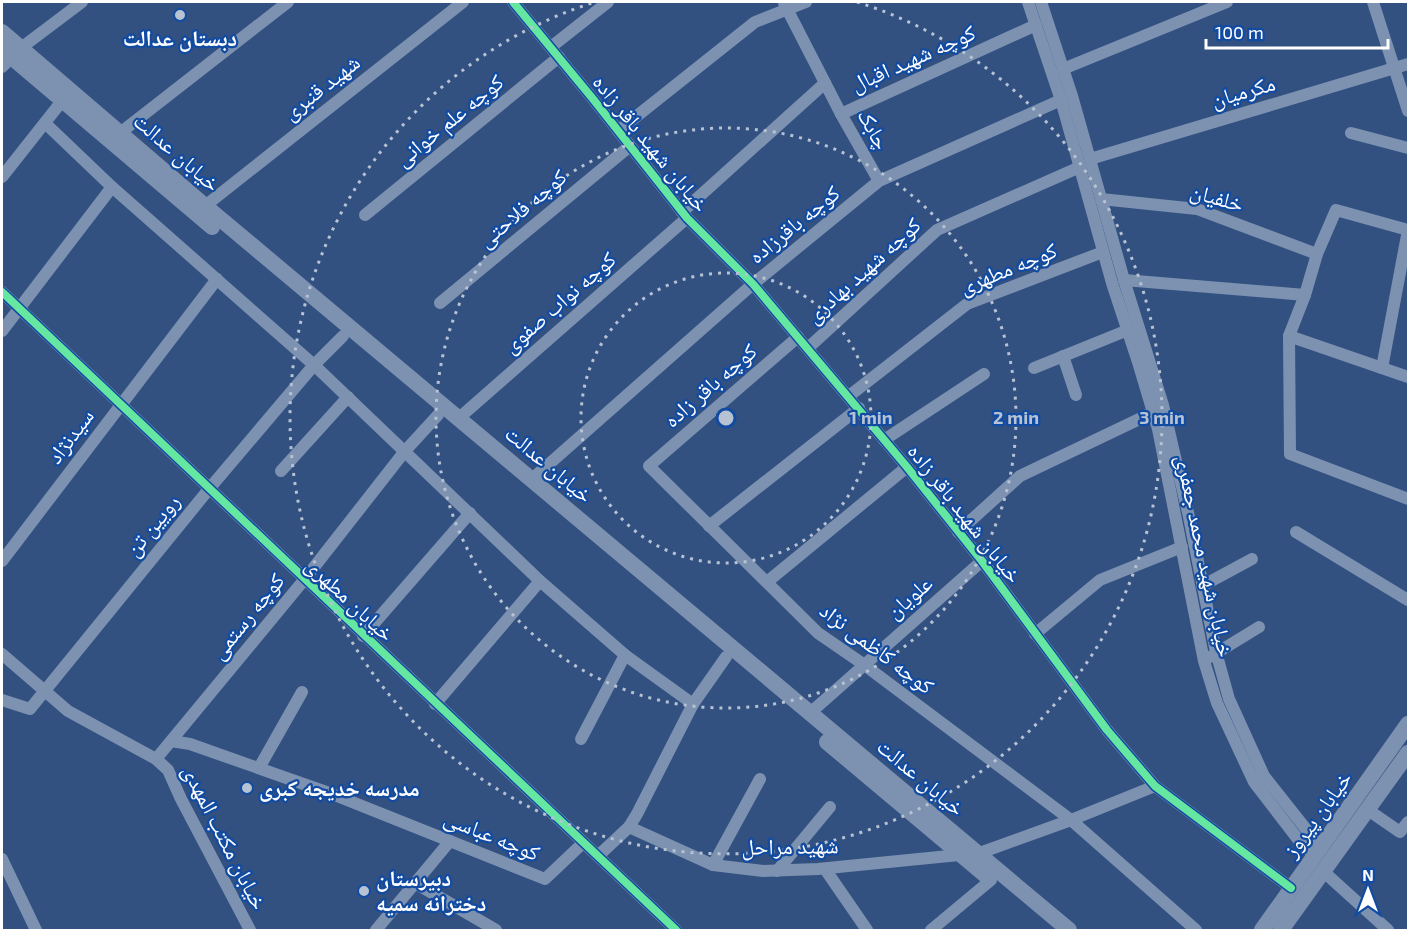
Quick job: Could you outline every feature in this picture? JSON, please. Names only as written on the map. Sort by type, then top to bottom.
[{"type":"main road","name":"خیابان عدالت","points":[[2,32],[9,55],[62,101],[959,855],[1052,930]]},
{"type":"main road","name":"خیابان عدالت","points":[[9,55],[120,133],[1069,930]]},
{"type":"main road","name":"خیابان پیروز","points":[[1262,930],[1408,724]]},
{"type":"main road","name":"خیابان پیروز","points":[[1281,930],[1408,753]]},
{"type":"street","points":[[9,55],[82,2]]},
{"type":"street","points":[[120,133],[288,2]]},
{"type":"street","name":"شهید قنبری","points":[[205,206],[463,2]]},
{"type":"street","name":"خیابان شهید باقر زاده","points":[[513,2],[684,215],[753,284],[859,408],[982,561],[1107,730],[1155,786],[1291,888]]},
{"type":"street","name":"کوچه علم خوانی","points":[[365,215],[555,52],[609,2]]},
{"type":"street","points":[[618,131],[755,22],[785,5],[806,2]]},
{"type":"street","name":"خیابان شهید محمد جعفری","points":[[1028,2],[1061,100],[1103,252],[1158,429],[1204,661],[1217,703],[1254,782],[1304,847],[1318,850]]},
{"type":"street","name":"خیابان شهید محمد جعفری","points":[[1041,2],[1163,405],[1216,652],[1229,699],[1264,776],[1313,838],[1318,850]]},
{"type":"street","points":[[1063,69],[1227,2]]},
{"type":"street","points":[[1373,2],[1408,111]]},
{"type":"street","name":"چابک","points":[[785,5],[879,182]]},
{"type":"street","name":"کوچه شهید اقبال","points":[[841,114],[1036,25]]},
{"type":"street","name":"مکرمیان","points":[[1090,159],[1408,64]]},
{"type":"street","name":"کوچه نواب صفوی","points":[[459,418],[684,215],[825,83]]},
{"type":"street","name":"کوچه باقرزاده","points":[[532,479],[753,284],[879,182],[1061,100]]},
{"type":"street","points":[[2,177],[62,101]]},
{"type":"street","points":[[45,123],[112,187],[314,365],[540,581],[625,655],[693,704]]},
{"type":"street","points":[[1351,133],[1408,148]]},
{"type":"street","name":"کوچه فلاحتی","points":[[440,303],[630,146]]},
{"type":"street","name":"کوچه شهید بهادری","points":[[808,348],[937,230],[1080,167]]},
{"type":"street","points":[[2,331],[112,187]]},
{"type":"street","name":"خلفیان","points":[[1101,199],[1197,209],[1317,254]]},
{"type":"street","points":[[1382,368],[1408,230],[1336,210],[1317,254],[1305,295],[1289,336],[1290,454],[1408,499]]},
{"type":"street","name":"کوچه مطهری","points":[[849,396],[967,304],[1103,252]]},
{"type":"street","name":"سیدنژاد","points":[[2,561],[217,279]]},
{"type":"street","points":[[1124,280],[1305,295]]},
{"type":"street","name":"خیابان مطهری","points":[[2,292],[303,580],[676,930]]},
{"type":"street","points":[[1034,368],[1128,330]]},
{"type":"street","name":"رویین تن","points":[[2,700],[30,709],[209,489],[314,365],[343,336]]},
{"type":"street","points":[[1289,336],[1408,377]]},
{"type":"street","name":"کوچه باقر زاده","points":[[649,466],[798,337]]},
{"type":"street","points":[[1063,356],[1076,395]]},
{"type":"street","points":[[884,440],[984,374]]},
{"type":"street","points":[[281,471],[348,397]]},
{"type":"street","points":[[709,526],[859,408]]},
{"type":"street","points":[[958,532],[1020,476],[1152,413]]},
{"type":"street","name":"کوچه رستمی","points":[[156,759],[405,451],[438,415]]},
{"type":"street","name":"کوچه کاظمی نژاد","points":[[649,466],[818,633],[863,664],[1071,820],[1196,930]]},
{"type":"street","points":[[767,582],[907,467]]},
{"type":"street","points":[[363,636],[470,513]]},
{"type":"street","points":[[1296,532],[1408,600]]},
{"type":"street","points":[[1035,634],[1100,580],[1182,547]]},
{"type":"street","points":[[1202,586],[1251,559]]},
{"type":"street","name":"علویان","points":[[810,713],[982,561]]},
{"type":"street","points":[[435,704],[540,581]]},
{"type":"street","points":[[1204,661],[1259,627]]},
{"type":"street","name":"خیابان مکتب المهدی","points":[[2,654],[68,711],[156,759],[168,770],[250,930]]},
{"type":"street","points":[[581,739],[625,655]]},
{"type":"street","points":[[598,856],[629,827],[693,704],[726,657]]},
{"type":"street","points":[[259,768],[302,692]]},
{"type":"street","name":"کوچه عباسی","points":[[171,741],[190,744],[332,794],[545,879],[583,843]]},
{"type":"street","points":[[713,865],[760,779]]},
{"type":"street","points":[[977,854],[1155,786]]},
{"type":"street","points":[[777,871],[830,807]]},
{"type":"street","points":[[1368,810],[1400,832],[1408,822]]},
{"type":"street","name":"شهید مراحل","points":[[629,827],[713,865],[763,871],[825,869],[959,855]]},
{"type":"street","points":[[381,929],[450,841]]},
{"type":"street","points":[[2,859],[36,930]]},
{"type":"street","points":[[825,869],[867,930]]},
{"type":"street","points":[[1324,872],[1388,930]]},
{"type":"street","points":[[931,930],[992,880]]},
{"type":"street","points":[[415,883],[496,930]]},
{"type":"cycle path","points":[[513,2],[687,218],[753,284],[907,467],[982,561],[1107,730],[1155,786],[1291,888]]},
{"type":"cycle path","points":[[2,292],[676,930]]},
{"type":"place","name":"دبستان عدالت","points":[[180,15]]},
{"type":"place","name":"مدرسه خدیجه کبری","points":[[247,788]]},
{"type":"place","name":"دبیرستان دخترانه سمیه","points":[[364,891]]}]
